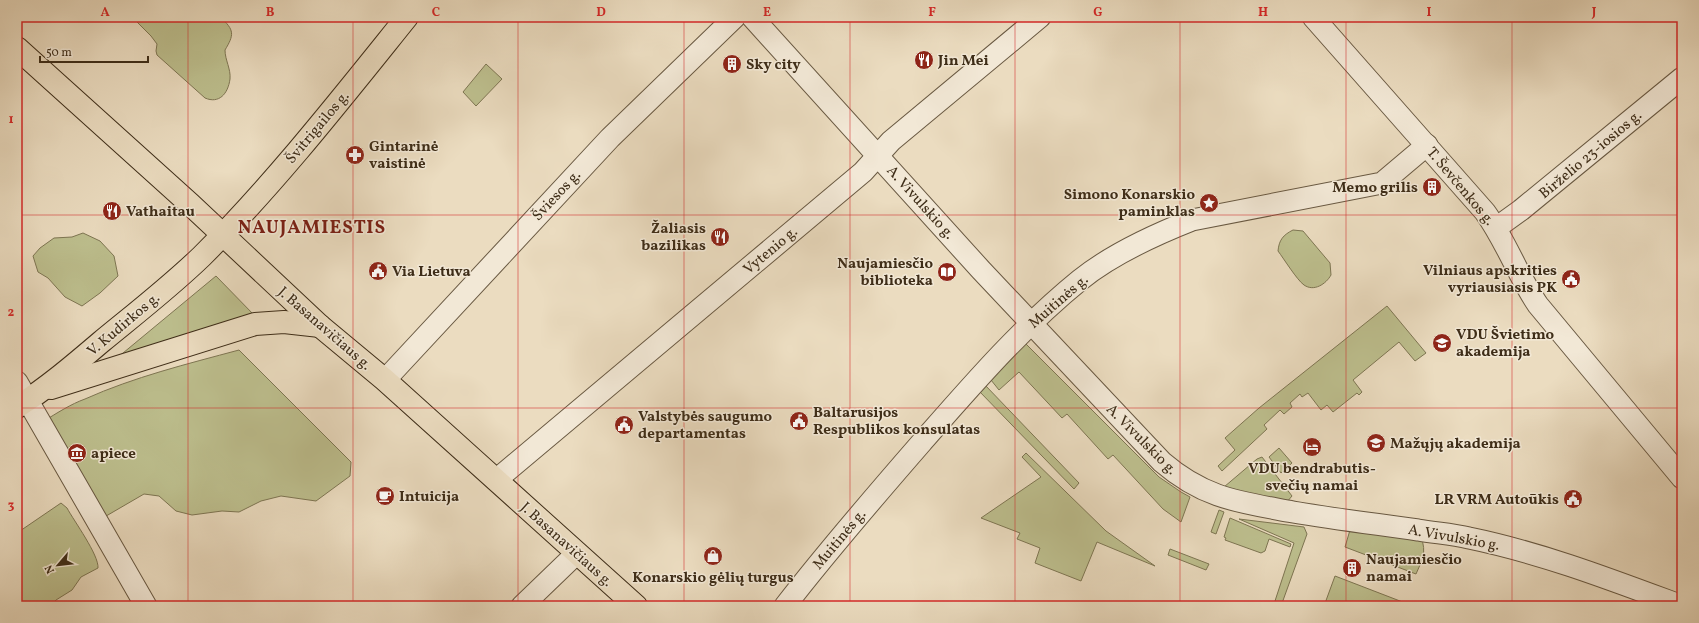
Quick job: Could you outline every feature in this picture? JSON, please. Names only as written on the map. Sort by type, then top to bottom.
[{"type":"main road","name":"Švitrigailos g.","points":[[222,234],[264,189],[407,17]]},
{"type":"main road","name":"J. Basanavičiaus g.","points":[[17,48],[222,234],[320,326],[385,380],[636,606]]},
{"type":"main road","name":"V. Kudirkos g.","points":[[25,395],[165,289],[222,234]]},
{"type":"main road","points":[[25,395],[255,324],[284,322],[320,326]]},
{"type":"street","name":"Šviesos g.","points":[[385,380],[610,138],[735,17]]},
{"type":"street","name":"A. Vivulskio g.","points":[[752,17],[1032,324],[1162,462],[1183,479],[1202,489],[1243,503],[1311,515],[1467,537],[1502,545],[1584,570],[1682,606]]},
{"type":"street","name":"Vytenio g.","points":[[496,480],[863,172],[891,141],[1040,17]]},
{"type":"street","name":"T. Ševčenkos g.","points":[[1313,17],[1485,212],[1496,228],[1525,285],[1538,305],[1682,478]]},
{"type":"street","name":"Birželio 23-iosios g.","points":[[1496,228],[1521,210],[1682,78]]},
{"type":"street","name":"Muitinės g.","points":[[785,606],[836,541],[979,377],[1032,324],[1081,279],[1113,258],[1165,230],[1192,220],[1382,183],[1427,145]]},
{"type":"street","points":[[25,395],[146,606]]},
{"type":"street","points":[[522,606],[577,552]]},
{"type":"green space","points":[[132,17],[220,17],[231,29],[232,33],[225,50],[230,79],[225,93],[219,99],[215,100],[205,98],[157,55],[157,44]]},
{"type":"green space","points":[[486,64],[502,79],[476,106],[463,92]]},
{"type":"green space","points":[[1293,230],[1303,231],[1330,263],[1331,275],[1323,284],[1312,288],[1304,285],[1294,274],[1278,251],[1282,238]]},
{"type":"green space","points":[[83,233],[100,241],[114,256],[118,276],[100,293],[82,306],[65,297],[48,278],[38,272],[33,256],[40,248],[54,238],[72,237]]},
{"type":"green space","points":[[216,276],[254,315],[117,358]]},
{"type":"green space","points":[[1387,306],[1426,353],[1415,361],[1399,342],[1353,380],[1362,392],[1359,395],[1357,393],[1333,412],[1327,405],[1321,410],[1308,393],[1302,397],[1300,394],[1290,403],[1292,407],[1284,414],[1280,410],[1264,425],[1267,429],[1222,471],[1218,466],[1235,450],[1225,438],[1259,408]]},
{"type":"green space","points":[[1025,343],[1159,477],[1190,497],[1181,522],[1163,509],[1113,455],[1108,459],[1067,414],[1062,418],[1019,372],[999,390],[991,380]]},
{"type":"green space","points":[[239,350],[351,462],[350,476],[316,501],[281,496],[261,501],[239,512],[222,511],[192,515],[176,511],[159,496],[144,494],[101,519],[44,421],[75,403],[122,384]]},
{"type":"green space","points":[[985,385],[1079,483],[1074,489],[979,391]]},
{"type":"green space","points":[[1279,448],[1292,463],[1281,473],[1269,457]]},
{"type":"green space","points":[[1026,453],[1106,531],[1155,566],[1097,542],[1081,581],[1035,563],[1040,548],[1017,539],[1020,533],[981,518],[1041,477],[1022,457]]},
{"type":"green space","points":[[1262,457],[1292,496],[1286,503],[1224,487],[1257,459]]},
{"type":"green space","points":[[61,503],[67,508],[95,555],[98,568],[81,577],[72,590],[56,600],[51,606],[17,606],[17,533]]},
{"type":"green space","points":[[1219,510],[1224,512],[1216,534],[1211,532]]},
{"type":"green space","points":[[1230,518],[1291,544],[1290,547],[1269,539],[1265,551],[1261,553],[1225,540],[1226,538],[1224,537]]},
{"type":"green space","points":[[1239,519],[1304,527],[1307,534],[1281,606],[1274,604],[1294,543]]},
{"type":"green space","points":[[1350,530],[1421,537],[1424,552],[1416,574],[1345,547]]},
{"type":"green space","points":[[1170,549],[1209,564],[1206,570],[1168,555]]},
{"type":"green space","points":[[1335,576],[1405,603],[1403,606],[1324,606]]},
{"type":"place","name":"Jin Mei","points":[[924,60]]},
{"type":"place","name":"Sky city","points":[[732,64]]},
{"type":"place","name":"Gintarinė vaistinė","points":[[355,155]]},
{"type":"place","name":"Memo grilis","points":[[1432,187]]},
{"type":"place","name":"Simono Konarskio paminklas","points":[[1209,203]]},
{"type":"place","name":"Vathaitau","points":[[112,211]]},
{"type":"place","name":"Žaliasis bazilikas","points":[[720,237]]},
{"type":"place","name":"Via Lietuva","points":[[378,271]]},
{"type":"place","name":"Naujamiesčio biblioteka","points":[[947,272]]},
{"type":"place","name":"Vilniaus apskrities vyriausiasis PK","points":[[1571,279]]},
{"type":"place","name":"VDU Švietimo akademija","points":[[1442,343]]},
{"type":"place","name":"Baltarusijos Respublikos konsulatas","points":[[799,421]]},
{"type":"place","name":"Valstybės saugumo departamentas","points":[[624,425]]},
{"type":"place","name":"Mažųjų akademija","points":[[1376,443]]},
{"type":"place","name":"VDU bendrabutis- svečių namai","points":[[1312,447]]},
{"type":"place","name":"apiece","points":[[77,453]]},
{"type":"place","name":"Intuicija","points":[[385,496]]},
{"type":"place","name":"LR VRM Autoūkis","points":[[1573,499]]},
{"type":"place","name":"Konarskio gėlių turgus","points":[[713,556]]},
{"type":"place","name":"Naujamiesčio namai","points":[[1352,568]]},
{"type":"district","name":"NAUJAMIESTIS","points":[[312,226]]}]
